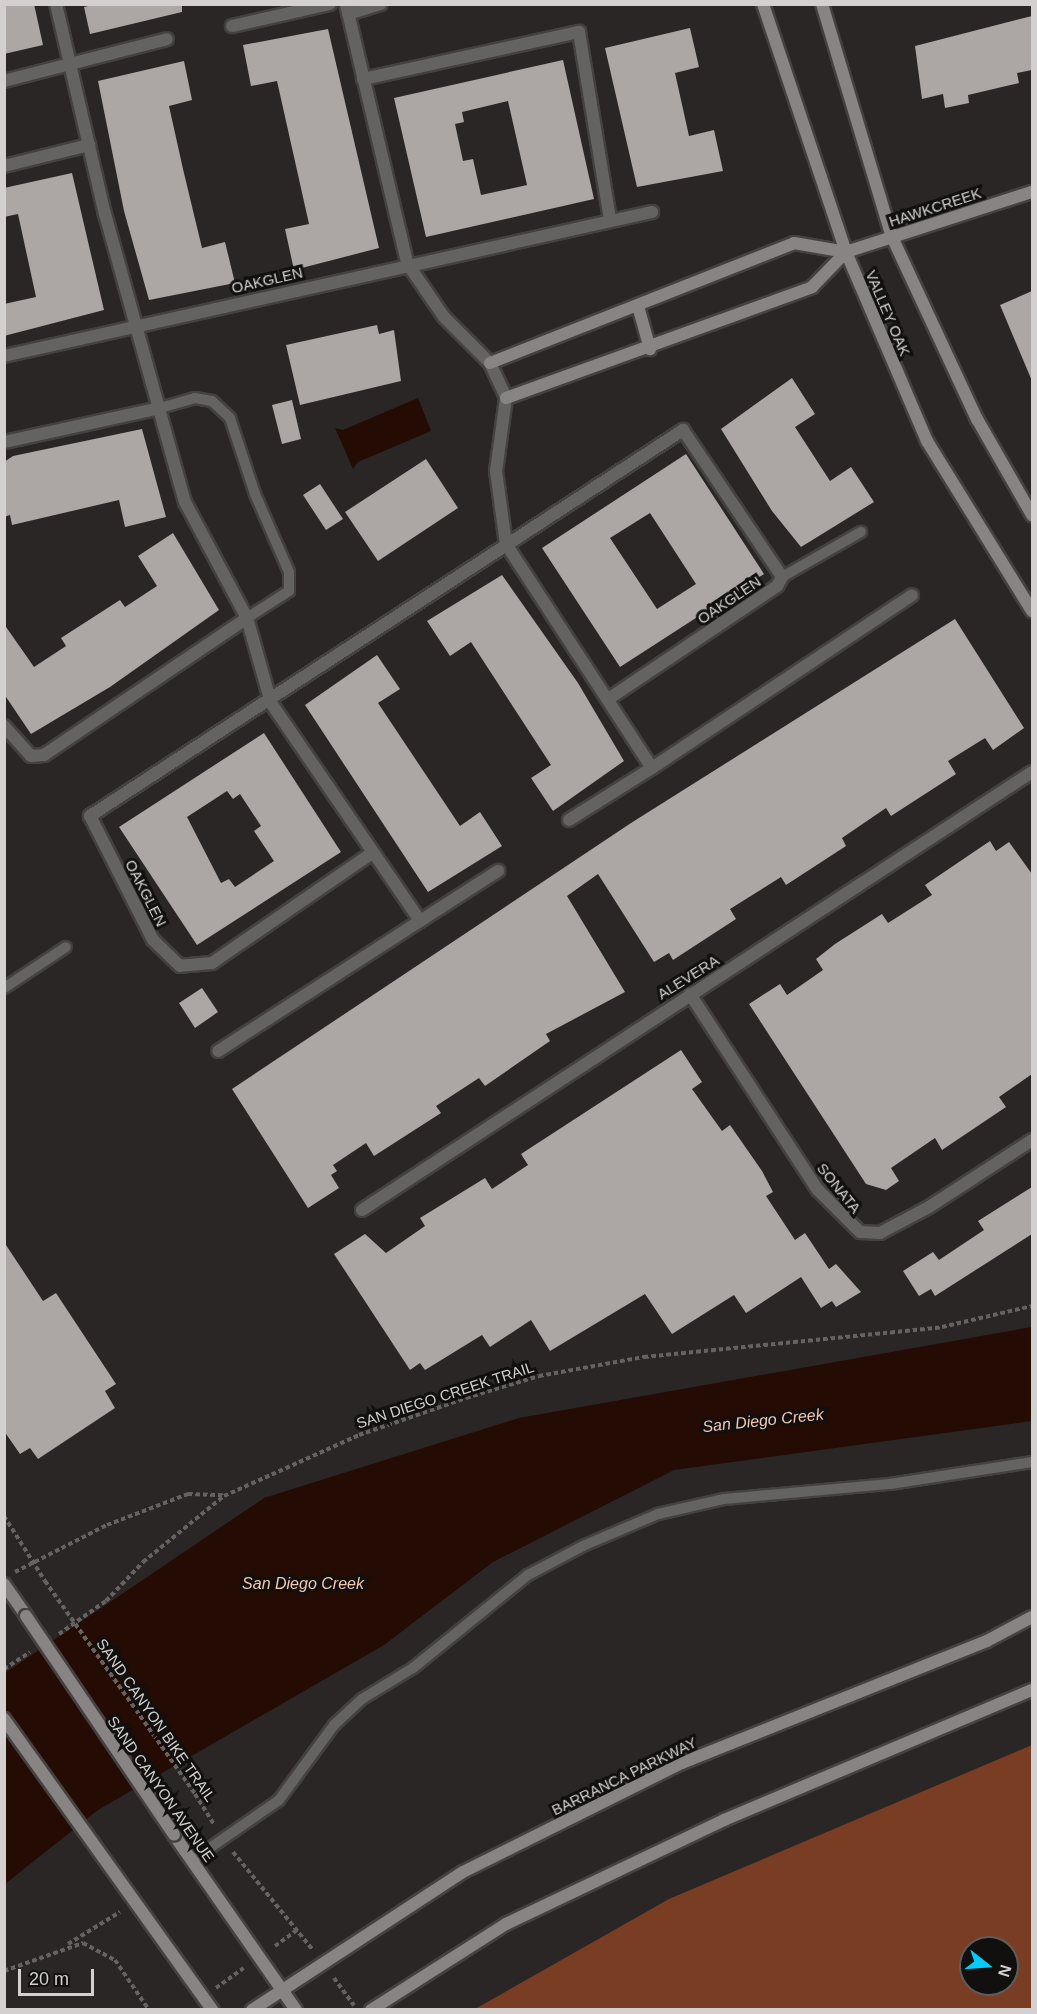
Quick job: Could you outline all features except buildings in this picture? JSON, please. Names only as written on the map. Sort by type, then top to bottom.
[{"type":"main road","name":"VALLEY OAK","points":[[763,4],[846,252],[927,441],[1032,611]]},
{"type":"main road","points":[[822,4],[892,237],[977,419],[1032,515]]},
{"type":"main road","name":"HAWKCREEK","points":[[846,252],[1032,192]]},
{"type":"main road","points":[[490,363],[794,243],[846,252]]},
{"type":"main road","points":[[506,398],[650,349],[812,287],[846,252]]},
{"type":"main road","points":[[638,306],[650,349]]},
{"type":"main road","name":"SAND CANYON AVENUE","points":[[4,1584],[191,1861],[296,2010]]},
{"type":"main road","name":"BARRANCA PARKWAY","points":[[252,2010],[463,1872],[503,1851],[682,1763],[987,1641],[1032,1617]]},
{"type":"main road","points":[[372,2010],[527,1914],[724,1820],[1032,1690]]},
{"type":"main road","points":[[4,1719],[212,2010]]},
{"type":"street","points":[[56,4],[134,328],[160,408],[185,502],[248,618],[272,703],[420,921]]},
{"type":"street","points":[[232,26],[330,4]]},
{"type":"street","points":[[381,4],[347,9],[363,80],[407,263],[444,317],[490,363],[506,398],[496,471],[506,544],[610,698],[652,768]]},
{"type":"street","points":[[363,80],[579,32],[610,220]]},
{"type":"street","points":[[4,81],[167,39]]},
{"type":"street","points":[[4,166],[89,145]]},
{"type":"street","name":"OAKGLEN","points":[[4,356],[134,328],[407,263],[652,212]]},
{"type":"street","points":[[4,442],[160,408]]},
{"type":"street","name":"OAKGLEN","points":[[372,853],[212,963],[180,966],[153,940],[90,816],[272,703],[506,544],[683,430],[782,577],[777,586],[610,698]]},
{"type":"street","points":[[569,820],[652,768],[912,595]]},
{"type":"street","points":[[4,726],[31,756],[44,754],[248,618]]},
{"type":"street","name":"ALEVERA","points":[[362,1210],[1032,772]]},
{"type":"street","points":[[218,1051],[498,871]]},
{"type":"street","name":"SONATA","points":[[690,994],[818,1190],[860,1232],[873,1235],[890,1228],[1032,1140]]},
{"type":"lane","points":[[160,408],[203,400],[230,418],[255,494],[289,572],[289,591],[248,618]]},
{"type":"lane","points":[[782,577],[861,532]]},
{"type":"lane","points":[[4,988],[66,947]]},
{"type":"lane","points":[[191,1861],[279,1800],[334,1725],[362,1699],[413,1668],[528,1575],[585,1545],[658,1514],[724,1499],[891,1484],[1032,1462]]},
{"type":"path","name":"SAN DIEGO CREEK TRAIL","points":[[49,1641],[106,1601],[143,1562],[224,1496],[359,1435],[539,1376],[644,1357],[942,1327],[1032,1306]]},
{"type":"path","points":[[32,1560],[188,1494],[224,1496]]},
{"type":"path","name":"SAND CANYON BIKE TRAIL","points":[[4,1516],[45,1581],[195,1794],[223,1839],[277,1912],[298,1929]]},
{"type":"path","points":[[4,1669],[40,1646]]},
{"type":"path","points":[[4,1971],[66,1946],[137,1903]]},
{"type":"path","points":[[66,1946],[83,1943],[108,1954],[149,2010]]},
{"type":"shaded area","points":[[1032,1745],[1032,2009],[475,2009],[669,1899]]},
{"type":"water","points":[[418,398],[431,431],[358,462],[353,469],[335,428],[343,430]]},
{"type":"water","name":"San Diego Creek","points":[[1032,1327],[1032,1421],[674,1470],[493,1562],[384,1645],[98,1810],[5,1884],[5,1673],[264,1498],[519,1418]]}]
